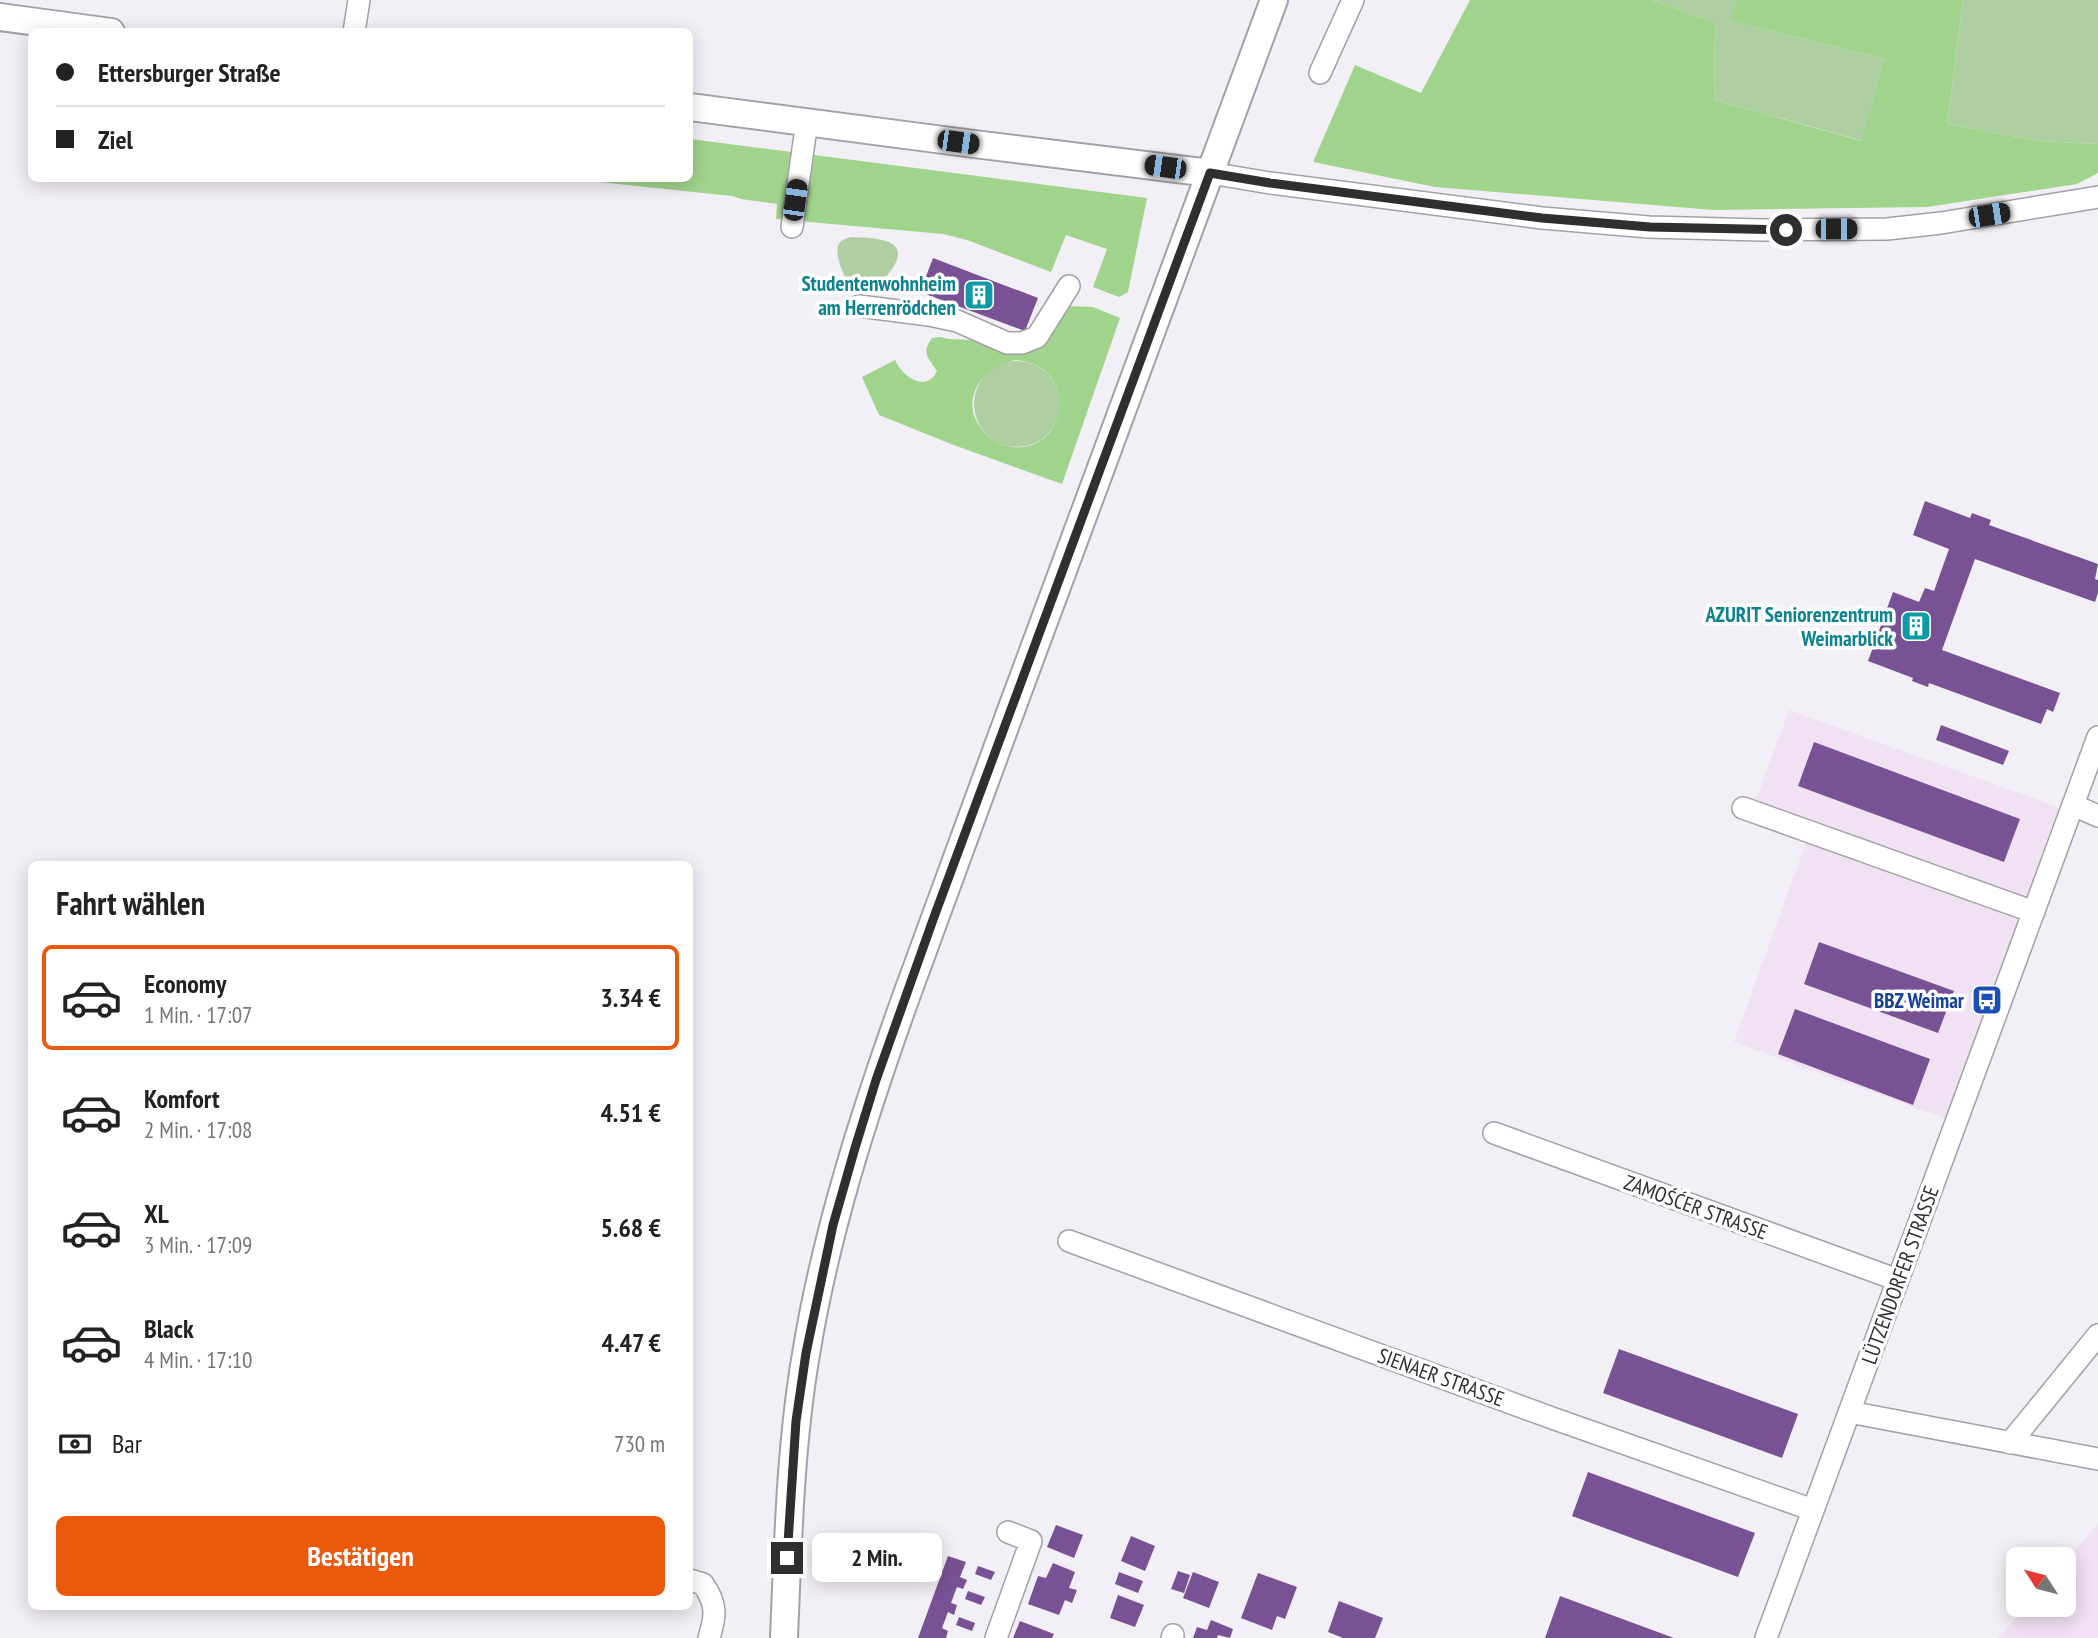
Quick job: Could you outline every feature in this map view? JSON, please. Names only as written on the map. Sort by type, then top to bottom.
[{"type":"main road","points":[[784,1638],[796,1421],[806,1353],[833,1225],[855,1148],[876,1080],[930,929],[1273,0]]},
{"type":"main road","points":[[0,17],[81,28]]},
{"type":"main road","points":[[693,107],[1210,173]]},
{"type":"street","points":[[355,28],[359,0]]},
{"type":"street","points":[[1320,73],[1353,0]]},
{"type":"street","points":[[792,227],[807,121]]},
{"type":"street","points":[[1210,173],[1542,218],[1650,227],[1887,229],[1941,223],[2098,197]]},
{"type":"street","points":[[859,306],[948,319],[1007,343],[1022,343],[1037,337],[1069,286]]},
{"type":"street","name":"LÜTZENDORFER STRASSE","points":[[1766,1638],[2098,737]]},
{"type":"street","points":[[2073,805],[2098,816]]},
{"type":"street","points":[[1743,808],[2034,912]]},
{"type":"street","name":"ZAMOŚĆER STRASSE","points":[[1494,1133],[1898,1280]]},
{"type":"street","name":"SIENAER STRASSE","points":[[1069,1241],[1552,1418],[1813,1510]]},
{"type":"street","points":[[2010,1443],[2098,1335]]},
{"type":"street","points":[[1850,1412],[2098,1459]]},
{"type":"street","points":[[996,1638],[1031,1541],[1008,1532]]},
{"type":"street","points":[[696,1582],[714,1603],[715,1612],[709,1638]]},
{"type":"shaded area","points":[[1789,710],[2063,809],[1950,1120],[1734,1042],[1811,829],[1753,808]]},
{"type":"shaded area","points":[[2098,1524],[2098,1638],[1998,1638],[2016,1617],[2076,1617],[2076,1549]]},
{"type":"green space","points":[[1470,0],[1651,0],[1715,22],[1714,100],[1862,141],[1884,59],[1730,21],[1737,0],[1963,0],[1947,124],[2039,141],[2098,144],[2098,173],[2077,184],[1927,207],[1713,210],[1435,187],[1313,162],[1355,65],[1421,93]]},
{"type":"green space","points":[[1651,0],[1737,0],[1731,21],[1884,59],[1863,141],[1714,100],[1715,22]]},
{"type":"green space","points":[[1963,0],[2098,0],[2098,144],[2039,141],[1947,124]]},
{"type":"green space","points":[[693,139],[1147,198],[1128,292],[1119,297],[1093,287],[1107,249],[1066,235],[1051,272],[967,240],[943,234],[776,219],[777,204],[732,196],[599,182],[693,182]]},
{"type":"green space","points":[[851,237],[889,242],[898,251],[893,268],[873,292],[864,294],[856,291],[839,263],[838,246],[841,241]]},
{"type":"green space","points":[[1070,306],[1093,307],[1120,318],[1062,484],[879,415],[862,377],[895,360],[908,377],[921,382],[927,381],[937,371],[926,351],[932,338],[972,340],[1002,349],[1056,318]],"holes":[[[1016,360],[1037,366],[1051,377],[1058,392],[1059,408],[1055,424],[1045,437],[1031,445],[1012,447],[996,442],[976,421],[973,398],[977,387],[992,370],[1003,364]]]},
{"type":"green space","points":[[1017,361],[1034,364],[1048,373],[1057,387],[1060,404],[1057,421],[1048,435],[1034,444],[1017,447],[1000,444],[986,435],[977,421],[974,404],[977,387],[986,373],[1000,364]]},
{"type":"building","name":"Studentenwohnheim am Herrenrödchen","points":[[933,258],[1038,298],[1025,331],[920,292]]},
{"type":"building","name":"AZURIT Seniorenzentrum Weimarblick","points":[[1925,501],[1970,518],[1972,513],[1991,520],[1989,525],[2098,564],[2095,579],[2098,580],[2098,593],[2095,602],[1975,559],[1942,650],[2060,693],[2053,712],[2047,709],[2041,724],[1929,683],[1928,687],[1912,681],[1913,678],[1868,661],[1893,592],[1919,602],[1925,588],[1934,591],[1949,549],[1913,535]]},
{"type":"building","points":[[1941,725],[2009,751],[2003,765],[1936,740]]},
{"type":"building","points":[[1814,742],[2020,819],[2004,862],[1798,786]]},
{"type":"building","points":[[1819,942],[1954,991],[1938,1033],[1804,984]]},
{"type":"building","points":[[1795,1009],[1930,1059],[1913,1105],[1778,1054]]},
{"type":"building","points":[[1619,1349],[1798,1414],[1782,1458],[1603,1393]]},
{"type":"building","points":[[1588,1472],[1755,1533],[1738,1577],[1572,1516]]},
{"type":"building","points":[[1056,1525],[1083,1535],[1074,1558],[1047,1547]]},
{"type":"building","points":[[1131,1536],[1155,1546],[1145,1571],[1121,1561]]},
{"type":"building","points":[[948,1556],[966,1562],[960,1577],[967,1580],[963,1589],[957,1587],[951,1603],[957,1605],[954,1615],[948,1612],[942,1628],[948,1631],[946,1638],[918,1638]]},
{"type":"building","points":[[1053,1563],[1075,1572],[1069,1588],[1077,1590],[1072,1603],[1065,1600],[1059,1615],[1028,1604],[1038,1576],[1046,1578]]},
{"type":"building","points":[[978,1566],[995,1572],[991,1580],[975,1574]]},
{"type":"building","points":[[1178,1571],[1190,1575],[1184,1593],[1171,1589]]},
{"type":"building","points":[[1119,1572],[1143,1581],[1138,1593],[1115,1584]]},
{"type":"building","points":[[1193,1572],[1219,1582],[1209,1608],[1183,1598]]},
{"type":"building","points":[[1258,1573],[1297,1587],[1285,1619],[1277,1616],[1272,1630],[1241,1618]]},
{"type":"building","points":[[968,1591],[985,1597],[981,1605],[965,1599]]},
{"type":"building","points":[[1118,1595],[1144,1605],[1135,1627],[1110,1618]]},
{"type":"building","points":[[1560,1596],[1674,1638],[1545,1638]]},
{"type":"building","points":[[1339,1601],[1383,1618],[1375,1638],[1343,1638],[1328,1632]]},
{"type":"building","points":[[959,1617],[975,1623],[972,1631],[956,1625]]},
{"type":"building","points":[[1211,1620],[1233,1629],[1230,1638],[1218,1635],[1217,1638],[1193,1638],[1197,1627],[1207,1630]]},
{"type":"building","points":[[1020,1621],[1054,1634],[1052,1638],[1013,1638]]},
{"type":"place","name":"Studentenwohnheim am Herrenrödchen","points":[[979,295]]},
{"type":"place","name":"AZURIT Seniorenzentrum Weimarblick","points":[[1916,626]]},
{"type":"place","name":"BBZ Weimar","points":[[1987,1000]]},
{"type":"route","points":[[787,1558],[796,1421],[806,1353],[833,1225],[855,1148],[876,1080],[934,917],[1210,173],[1542,218],[1650,227],[1786,230]]}]
